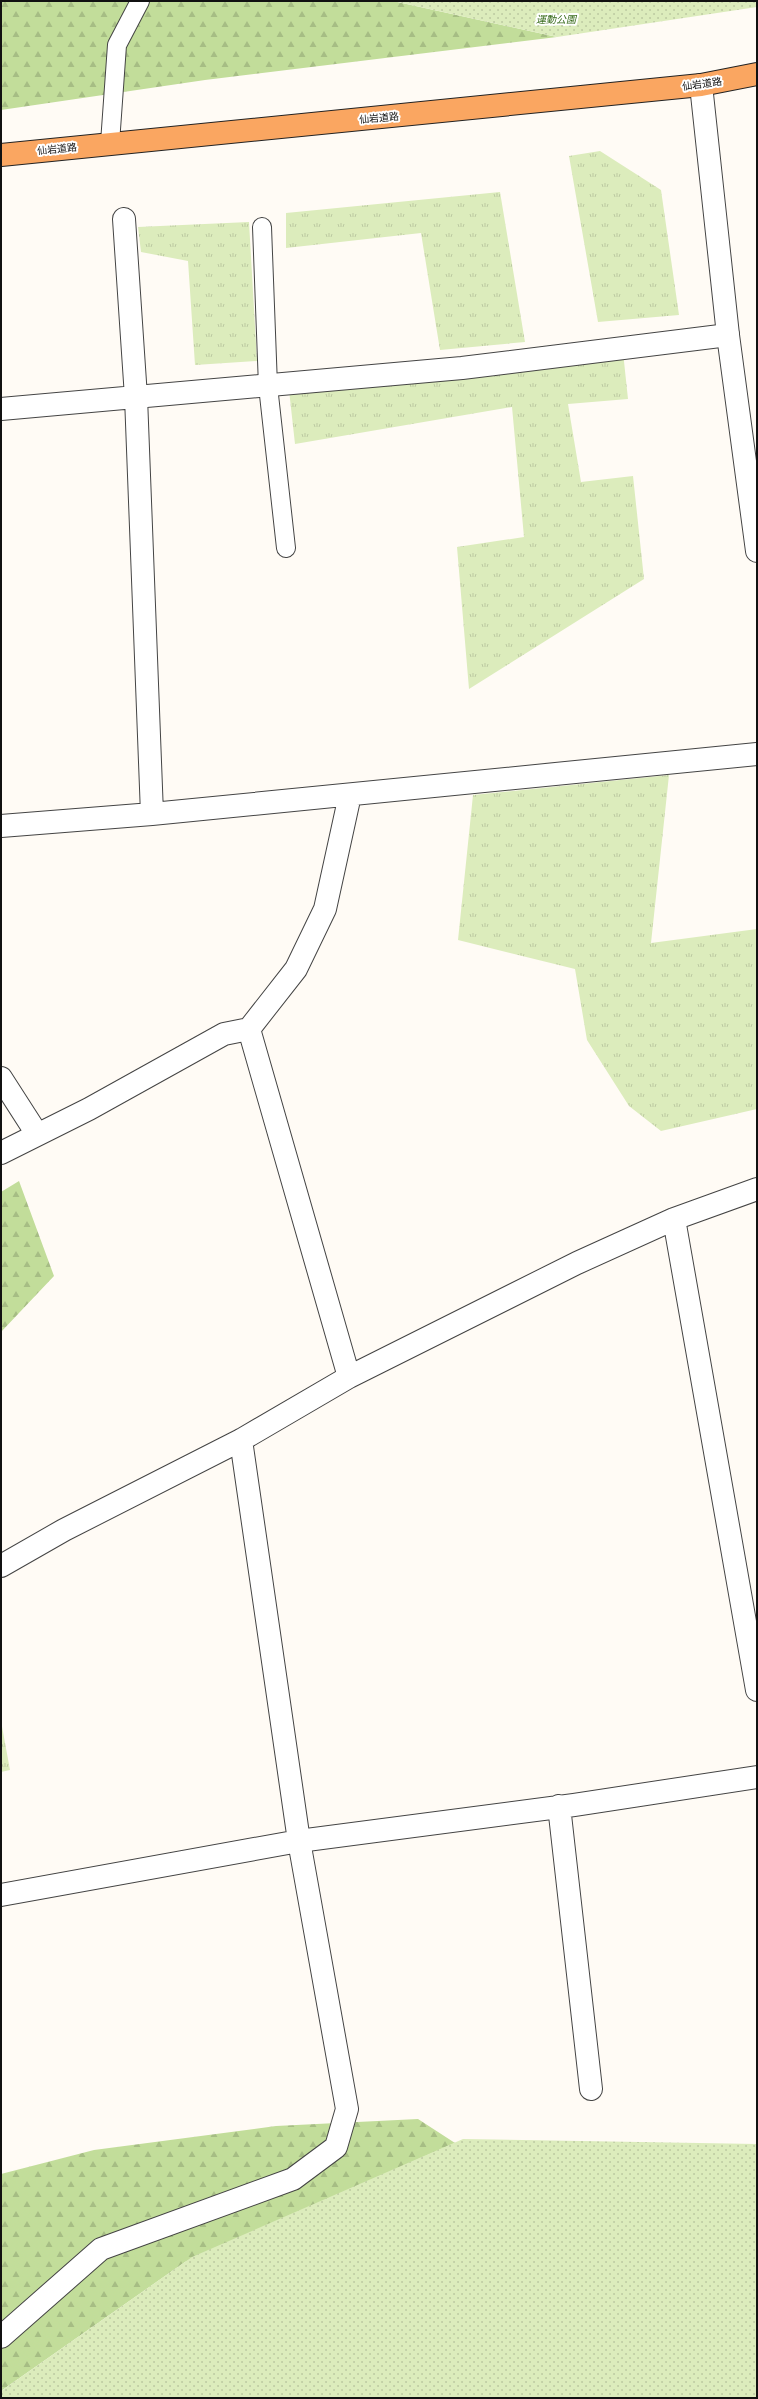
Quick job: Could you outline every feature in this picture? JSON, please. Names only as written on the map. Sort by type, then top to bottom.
[{"type":"highway","name":"仙岩道路","points":[[1,155],[701,85],[757,74]]},
{"type":"street","points":[[701,85],[728,335],[757,551]]},
{"type":"street","points":[[124,219],[136,397],[152,814]]},
{"type":"street","points":[[1,408],[462,368],[728,335]]},
{"type":"street","points":[[1,826],[152,814],[757,754]]},
{"type":"street","points":[[1,1153],[89,1109],[224,1034],[249,1029],[296,970],[325,909],[350,794]]},
{"type":"street","points":[[249,1029],[349,1377]]},
{"type":"street","points":[[1,1078],[37,1134]]},
{"type":"street","points":[[1,1566],[64,1530],[241,1440],[349,1377],[577,1263],[674,1219],[757,1189]]},
{"type":"street","points":[[674,1219],[757,1690]]},
{"type":"street","points":[[1,2337],[101,2249],[293,2179],[336,2147],[347,2109],[299,1841],[241,1440]]},
{"type":"street","points":[[1,1895],[299,1841],[559,1806],[757,1777]]},
{"type":"street","points":[[559,1806],[591,2089]]},
{"type":"lane","points":[[110,143],[117,45],[140,1]]},
{"type":"lane","points":[[262,227],[268,386],[286,548]]},
{"type":"green space","points":[[1,1],[393,1],[557,37],[205,80],[1,110]]},
{"type":"green space","name":"運動公園","points":[[393,1],[757,1],[757,7],[557,37]]},
{"type":"green space","points":[[600,151],[661,190],[679,315],[598,322],[569,156]]},
{"type":"green space","points":[[500,192],[525,342],[440,350],[421,233],[286,248],[286,213]]},
{"type":"green space","points":[[249,222],[257,361],[195,365],[188,261],[141,252],[138,227]]},
{"type":"green space","points":[[623,352],[628,399],[568,404],[581,482],[633,476],[644,579],[469,689],[457,547],[524,537],[512,407],[295,444],[289,390]]},
{"type":"green space","points":[[669,775],[651,943],[757,929],[757,1109],[661,1131],[629,1106],[587,1040],[575,969],[458,940],[473,795]]},
{"type":"green space","points":[[19,1181],[54,1276],[1,1332],[1,1192]]},
{"type":"green space","points":[[1,1721],[10,1770],[1,1772]]},
{"type":"green space","points":[[418,2119],[455,2143],[185,2262],[1,2391],[1,2174],[94,2150],[276,2126]]},
{"type":"green space","points":[[463,2139],[757,2144],[757,2398],[1,2398],[1,2391],[192,2257]]}]
